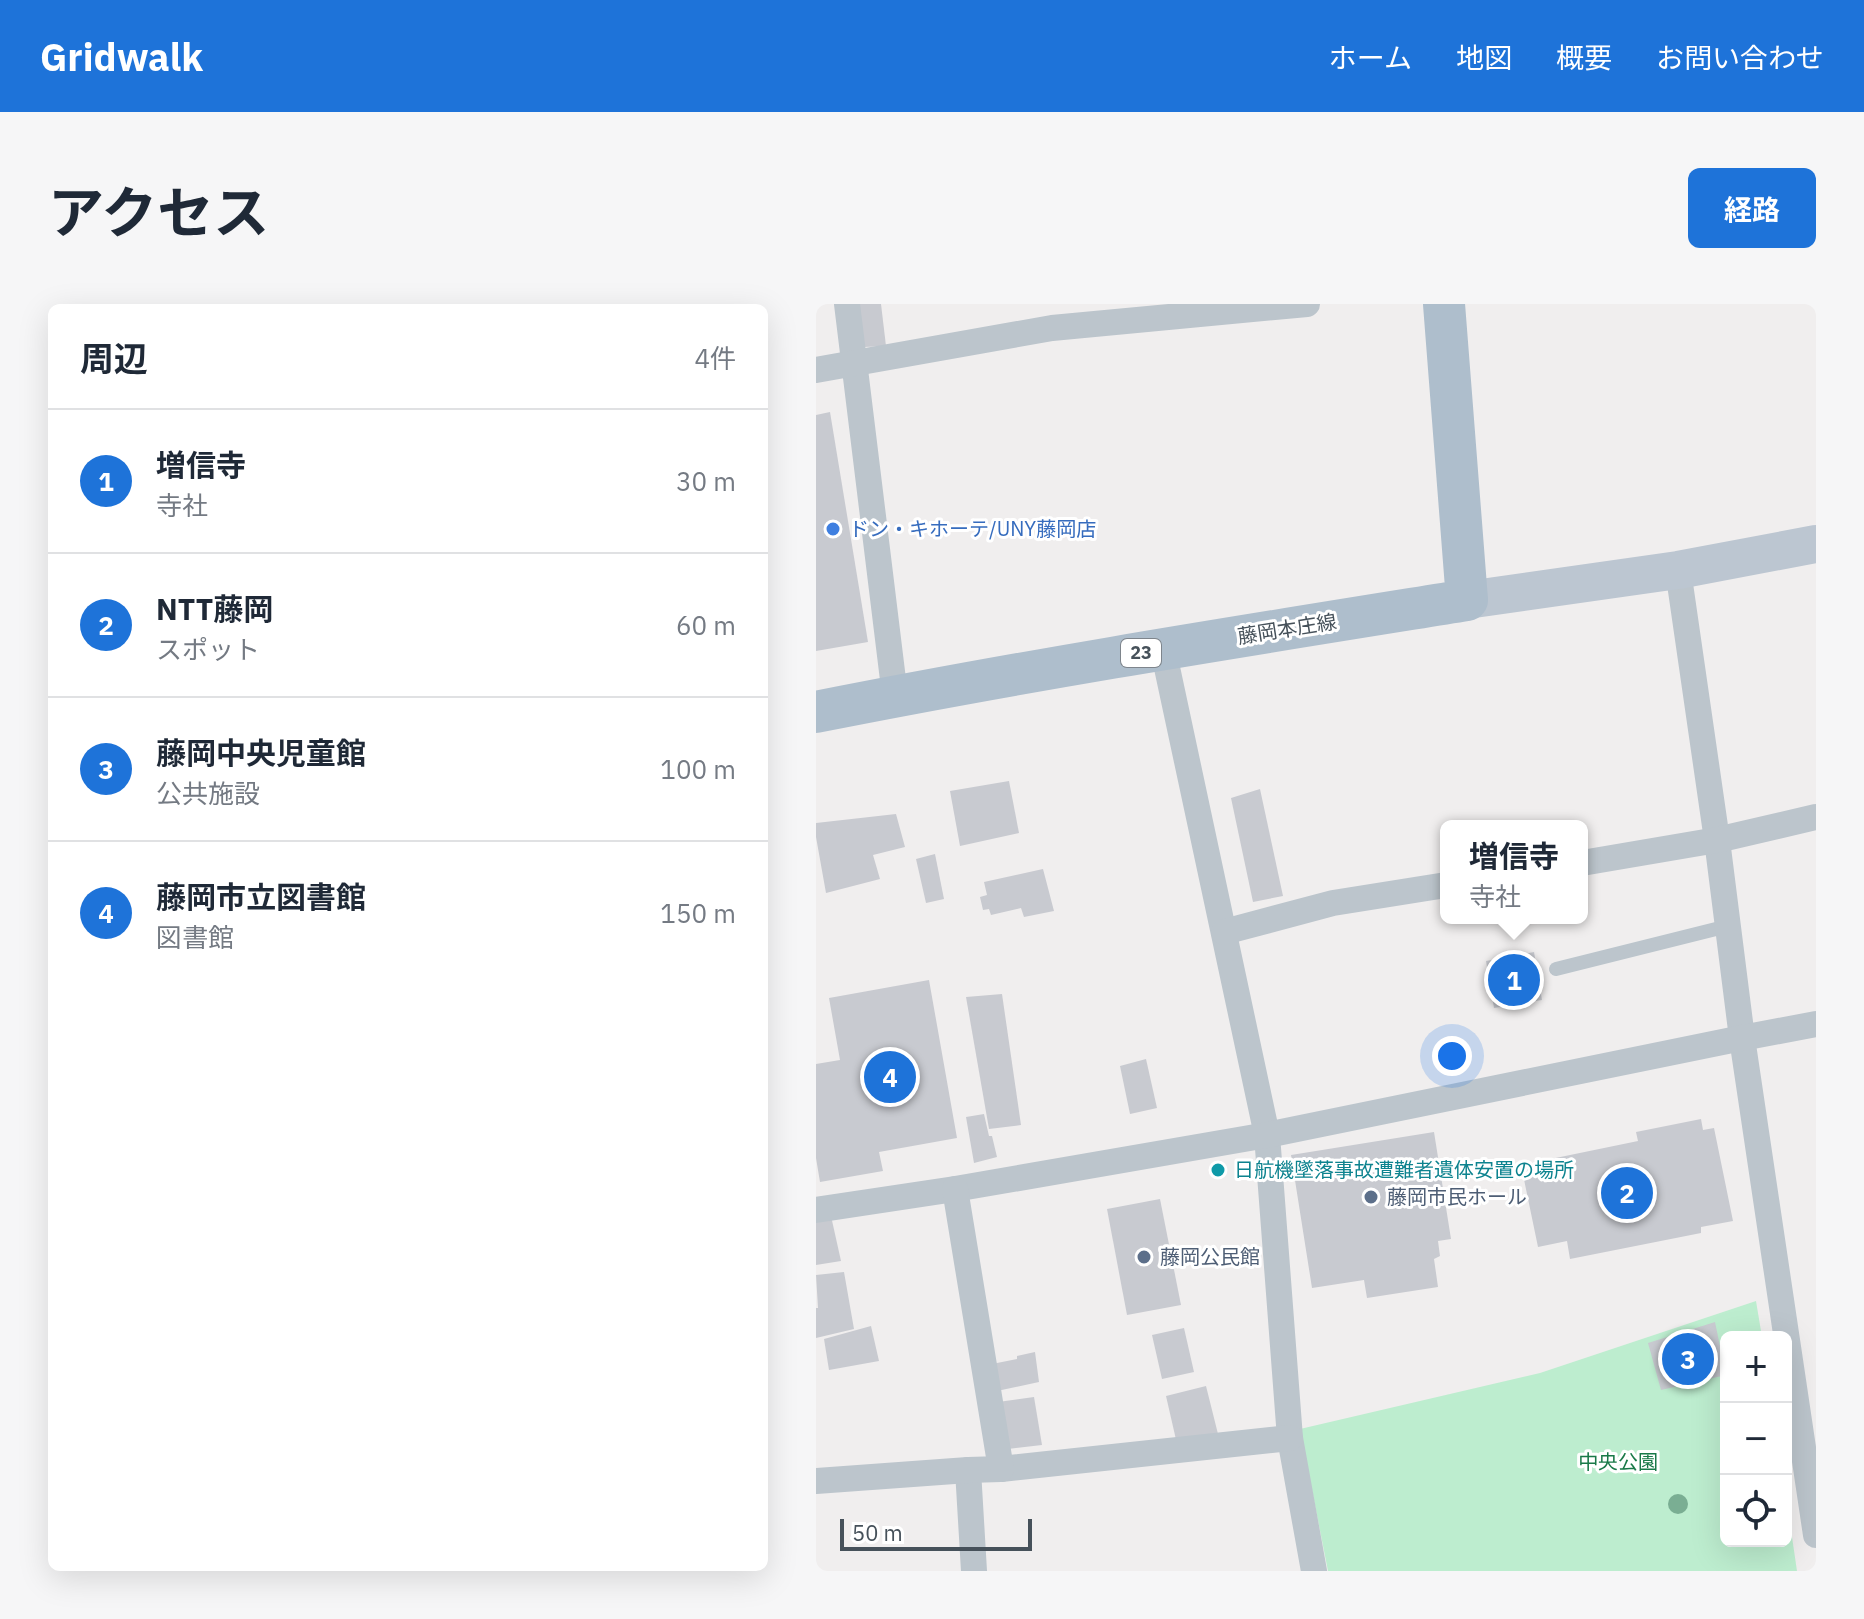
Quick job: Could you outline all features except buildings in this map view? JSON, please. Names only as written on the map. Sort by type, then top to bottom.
[{"type":"main road","points":[[1444,304],[1467,600]]},
{"type":"main road","name":"藤岡本庄線","points":[[816,712],[1163,649],[1467,600]]},
{"type":"street","points":[[847,304],[895,696]]},
{"type":"street","points":[[816,370],[854,365],[1051,316],[1307,304]]},
{"type":"street","points":[[1467,600],[1678,570],[1816,544]]},
{"type":"street","points":[[1678,570],[1742,1038],[1816,1535]]},
{"type":"street","points":[[1163,649],[1267,1135],[1290,1438],[1314,1571]]},
{"type":"street","points":[[1588,862],[1717,840],[1816,817]]},
{"type":"street","points":[[1224,932],[1333,903],[1440,886]]},
{"type":"street","points":[[816,1210],[1267,1135],[1816,1024]]},
{"type":"street","points":[[955,1189],[1001,1469]]},
{"type":"street","points":[[816,1481],[1001,1469],[1290,1438]]},
{"type":"street","points":[[968,1470],[974,1571]]},
{"type":"lane","points":[[1556,969],[1728,926]]},
{"type":"green space","name":"中央公園","points":[[1756,1301],[1761,1331],[1720,1331],[1720,1547],[1792,1547],[1792,1537],[1797,1571],[1328,1571],[1300,1429],[1540,1373]]},
{"type":"place","name":"ドン・キホーテ/UNY藤岡店","points":[[833,529]]},
{"type":"place","name":"増信寺","points":[[1514,980]]},
{"type":"place","name":"藤岡市立図書館","points":[[890,1077]]},
{"type":"place","name":"日航機墜落事故遭難者遺体安置の場所","points":[[1218,1170]]},
{"type":"place","name":"NTT藤岡","points":[[1627,1193]]},
{"type":"place","name":"藤岡市民ホール","points":[[1371,1197]]},
{"type":"place","name":"藤岡公民館","points":[[1144,1257]]},
{"type":"place","name":"藤岡中央児童館","points":[[1688,1359]]}]
